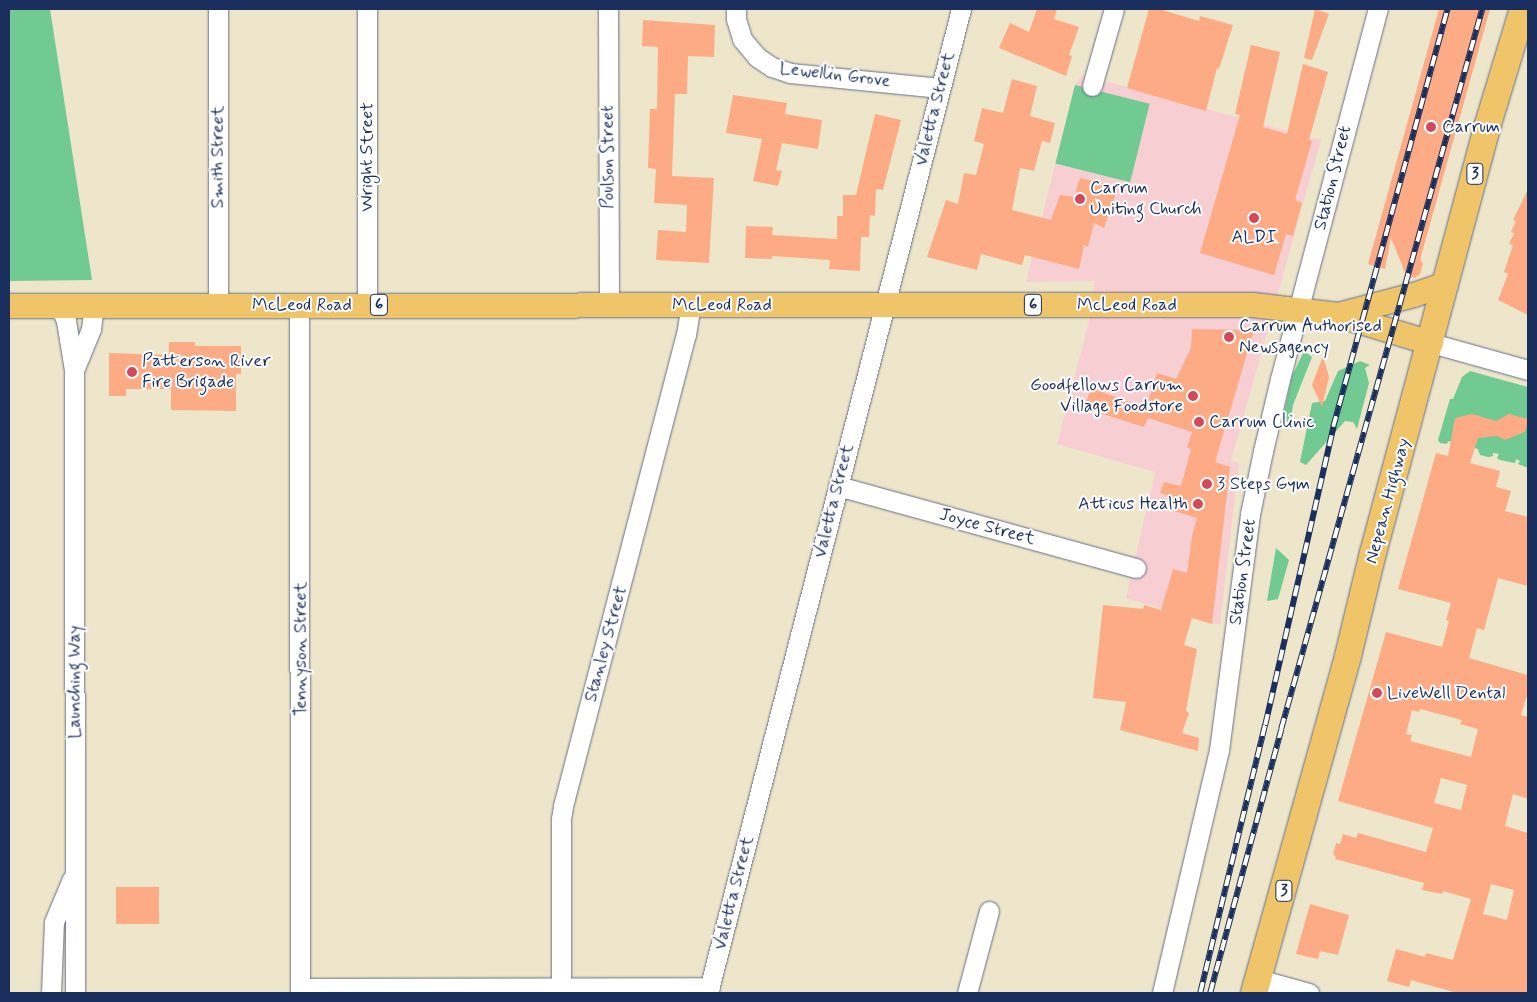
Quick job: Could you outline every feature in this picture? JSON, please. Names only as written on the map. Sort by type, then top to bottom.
[{"type":"highway","name":"Nepean Highway","points":[[1256,986],[1348,656],[1373,553],[1431,343],[1488,124],[1523,9]]},
{"type":"main road","points":[[1338,316],[1446,284]]},
{"type":"main road","name":"McLeod Road","points":[[18,306],[1253,305],[1299,309],[1338,316],[1431,343]]},
{"type":"street","name":"Smith Street","points":[[218,9],[218,305]]},
{"type":"street","name":"Wright Street","points":[[367,9],[367,305]]},
{"type":"street","name":"Poulson Street","points":[[608,9],[609,305]]},
{"type":"street","name":"Lewellin Grove","points":[[736,9],[736,19],[742,39],[757,57],[772,67],[790,73],[940,88]]},
{"type":"street","name":"Valetta Street","points":[[709,990],[961,9]]},
{"type":"street","points":[[1092,86],[1114,9]]},
{"type":"street","name":"Station Street","points":[[1162,993],[1216,766],[1225,714],[1250,514],[1280,379],[1378,9]]},
{"type":"street","name":"Launching Way","points":[[74,370],[91,329],[94,305]]},
{"type":"street","name":"Tennyson Street","points":[[299,305],[300,991]]},
{"type":"street","name":"Stanley Street","points":[[561,988],[563,806],[686,335],[691,305]]},
{"type":"street","name":"Launching Way","points":[[54,306],[63,313],[66,321],[74,370],[75,993]]},
{"type":"street","points":[[1431,343],[1528,370]]},
{"type":"street","name":"Joyce Street","points":[[838,486],[1136,568]]},
{"type":"street","points":[[51,993],[54,922],[73,876],[75,861]]},
{"type":"street","points":[[967,993],[990,911]]},
{"type":"street","points":[[1256,986],[1309,993]]},
{"type":"street","points":[[300,991],[561,988],[709,990]]},
{"type":"shaded area","points":[[1082,75],[1321,140],[1231,461],[1239,463],[1220,624],[1212,624],[1126,598],[1155,472],[1057,444],[1088,325],[1095,281],[1026,282],[1075,85]]},
{"type":"green space","points":[[9,9],[50,9],[92,280],[9,281]]},
{"type":"green space","points":[[1075,85],[1150,104],[1130,182],[1055,164]]},
{"type":"green space","points":[[1304,351],[1312,357],[1293,405],[1290,425],[1282,422],[1292,376]]},
{"type":"green space","points":[[1360,361],[1370,365],[1365,368],[1369,383],[1357,429],[1353,422],[1345,421],[1306,465],[1300,462],[1312,403],[1325,401],[1338,371]]},
{"type":"green space","points":[[1470,371],[1528,387],[1528,468],[1518,464],[1520,461],[1516,459],[1515,463],[1500,460],[1497,458],[1499,454],[1493,453],[1493,456],[1488,457],[1480,455],[1478,449],[1449,441],[1446,444],[1440,443],[1438,440],[1450,399],[1453,399],[1462,377]]},
{"type":"green space","points":[[1276,548],[1289,560],[1278,599],[1267,601]]},
{"type":"building","points":[[1037,9],[1057,9],[1054,19],[1079,27],[1069,55],[1072,56],[1066,76],[999,48],[1010,23],[1029,32]]},
{"type":"building","points":[[1149,9],[1159,9],[1199,21],[1200,16],[1233,25],[1219,69],[1217,68],[1206,111],[1127,88]]},
{"type":"building","points":[[1315,9],[1329,14],[1312,60],[1304,58]]},
{"type":"building","name":"Carrum","points":[[1439,9],[1490,9],[1420,260],[1423,263],[1420,274],[1415,278],[1406,275],[1391,238],[1385,269],[1368,264]]},
{"type":"building","points":[[643,20],[715,25],[714,57],[688,56],[687,94],[675,94],[672,176],[714,178],[709,263],[656,260],[658,230],[686,232],[687,205],[654,203],[656,169],[648,168],[650,109],[657,109],[658,47],[642,46]]},
{"type":"building","name":"ALDI","points":[[1251,45],[1280,52],[1263,127],[1287,134],[1303,64],[1328,72],[1309,140],[1312,141],[1295,200],[1302,203],[1293,236],[1286,234],[1274,275],[1200,253],[1240,115],[1235,114]]},
{"type":"building","points":[[1012,79],[1037,86],[1030,116],[1055,123],[1050,143],[1042,141],[1034,171],[1020,168],[1012,210],[1051,220],[1060,195],[1074,197],[1080,178],[1118,187],[1104,228],[1094,223],[1088,247],[1084,245],[1079,269],[1025,255],[1022,265],[981,254],[977,270],[927,257],[946,200],[958,204],[964,173],[976,175],[984,144],[974,141],[982,108],[1003,113]]},
{"type":"building","points":[[733,95],[787,103],[785,114],[822,120],[818,149],[782,143],[776,170],[782,171],[778,186],[753,181],[762,139],[726,133]]},
{"type":"building","points":[[875,114],[901,120],[883,190],[876,189],[875,216],[870,215],[869,237],[861,237],[860,271],[829,269],[830,260],[772,256],[772,259],[745,258],[746,226],[773,227],[772,235],[837,239],[837,216],[843,216],[843,195],[856,195]]},
{"type":"building","points":[[1528,189],[1528,315],[1498,300],[1508,274],[1504,272],[1513,245],[1509,244],[1514,233],[1511,232],[1516,221],[1513,220]]},
{"type":"building","points":[[1192,329],[1254,330],[1215,462],[1230,467],[1212,624],[1192,618],[1184,645],[1197,649],[1186,711],[1189,713],[1182,733],[1199,738],[1198,751],[1120,730],[1126,702],[1093,698],[1103,605],[1143,609],[1144,605],[1161,610],[1173,569],[1187,573],[1192,536],[1197,518],[1168,509],[1171,497],[1160,493],[1164,482],[1181,486],[1191,449],[1187,447],[1192,432],[1148,418],[1144,427],[1084,408],[1091,388],[1146,408],[1157,373],[1176,379],[1191,348]]},
{"type":"building","points":[[169,342],[195,342],[195,346],[241,346],[241,374],[236,374],[236,411],[171,410],[171,389],[126,389],[126,396],[109,396],[109,353],[169,355]]},
{"type":"building","points":[[1323,356],[1329,377],[1322,407],[1312,385]]},
{"type":"building","points":[[1472,414],[1496,421],[1509,414],[1528,419],[1525,432],[1505,440],[1497,436],[1478,438],[1470,463],[1500,471],[1496,487],[1511,491],[1505,511],[1528,517],[1528,586],[1498,578],[1484,630],[1477,628],[1469,658],[1528,675],[1528,692],[1521,715],[1528,717],[1528,799],[1513,794],[1505,826],[1528,833],[1528,993],[1457,993],[1411,980],[1409,987],[1387,981],[1396,949],[1425,957],[1426,953],[1453,960],[1471,899],[1443,891],[1442,894],[1422,890],[1424,883],[1335,859],[1336,856],[1333,855],[1336,843],[1340,844],[1343,834],[1356,838],[1358,833],[1426,852],[1433,828],[1338,801],[1386,632],[1442,647],[1449,621],[1446,620],[1451,603],[1398,589],[1436,453],[1448,456],[1455,418]],"holes":[[[1420,709],[1462,720],[1460,724],[1478,729],[1471,757],[1410,741],[1412,735],[1406,734],[1412,710],[1419,712]],[[1441,778],[1467,785],[1461,810],[1434,803]],[[1491,884],[1514,890],[1507,920],[1483,914]]]},
{"type":"building","points":[[116,887],[159,887],[159,924],[116,924]]},
{"type":"building","points":[[1310,904],[1349,915],[1338,955],[1320,951],[1318,959],[1296,954]]},
{"type":"railway","points":[[1200,993],[1265,725],[1333,427],[1447,9]]},
{"type":"railway","points":[[1210,993],[1281,729],[1482,9]]},
{"type":"place","name":"Carrum","points":[[1431,127]]},
{"type":"place","name":"Carrum Uniting Church","points":[[1080,199]]},
{"type":"place","name":"ALDI","points":[[1254,218]]},
{"type":"place","name":"Carrum Authorised Newsagency","points":[[1229,337]]},
{"type":"place","name":"Patterson River Fire Brigade","points":[[132,372]]},
{"type":"place","name":"Goodfellows Carrum Village Foodstore","points":[[1193,396]]},
{"type":"place","name":"Carrum Clinic","points":[[1199,422]]},
{"type":"place","name":"3 Steps Gym","points":[[1207,484]]},
{"type":"place","name":"Atticus Health","points":[[1198,504]]},
{"type":"place","name":"LiveWell Dental","points":[[1377,693]]}]
